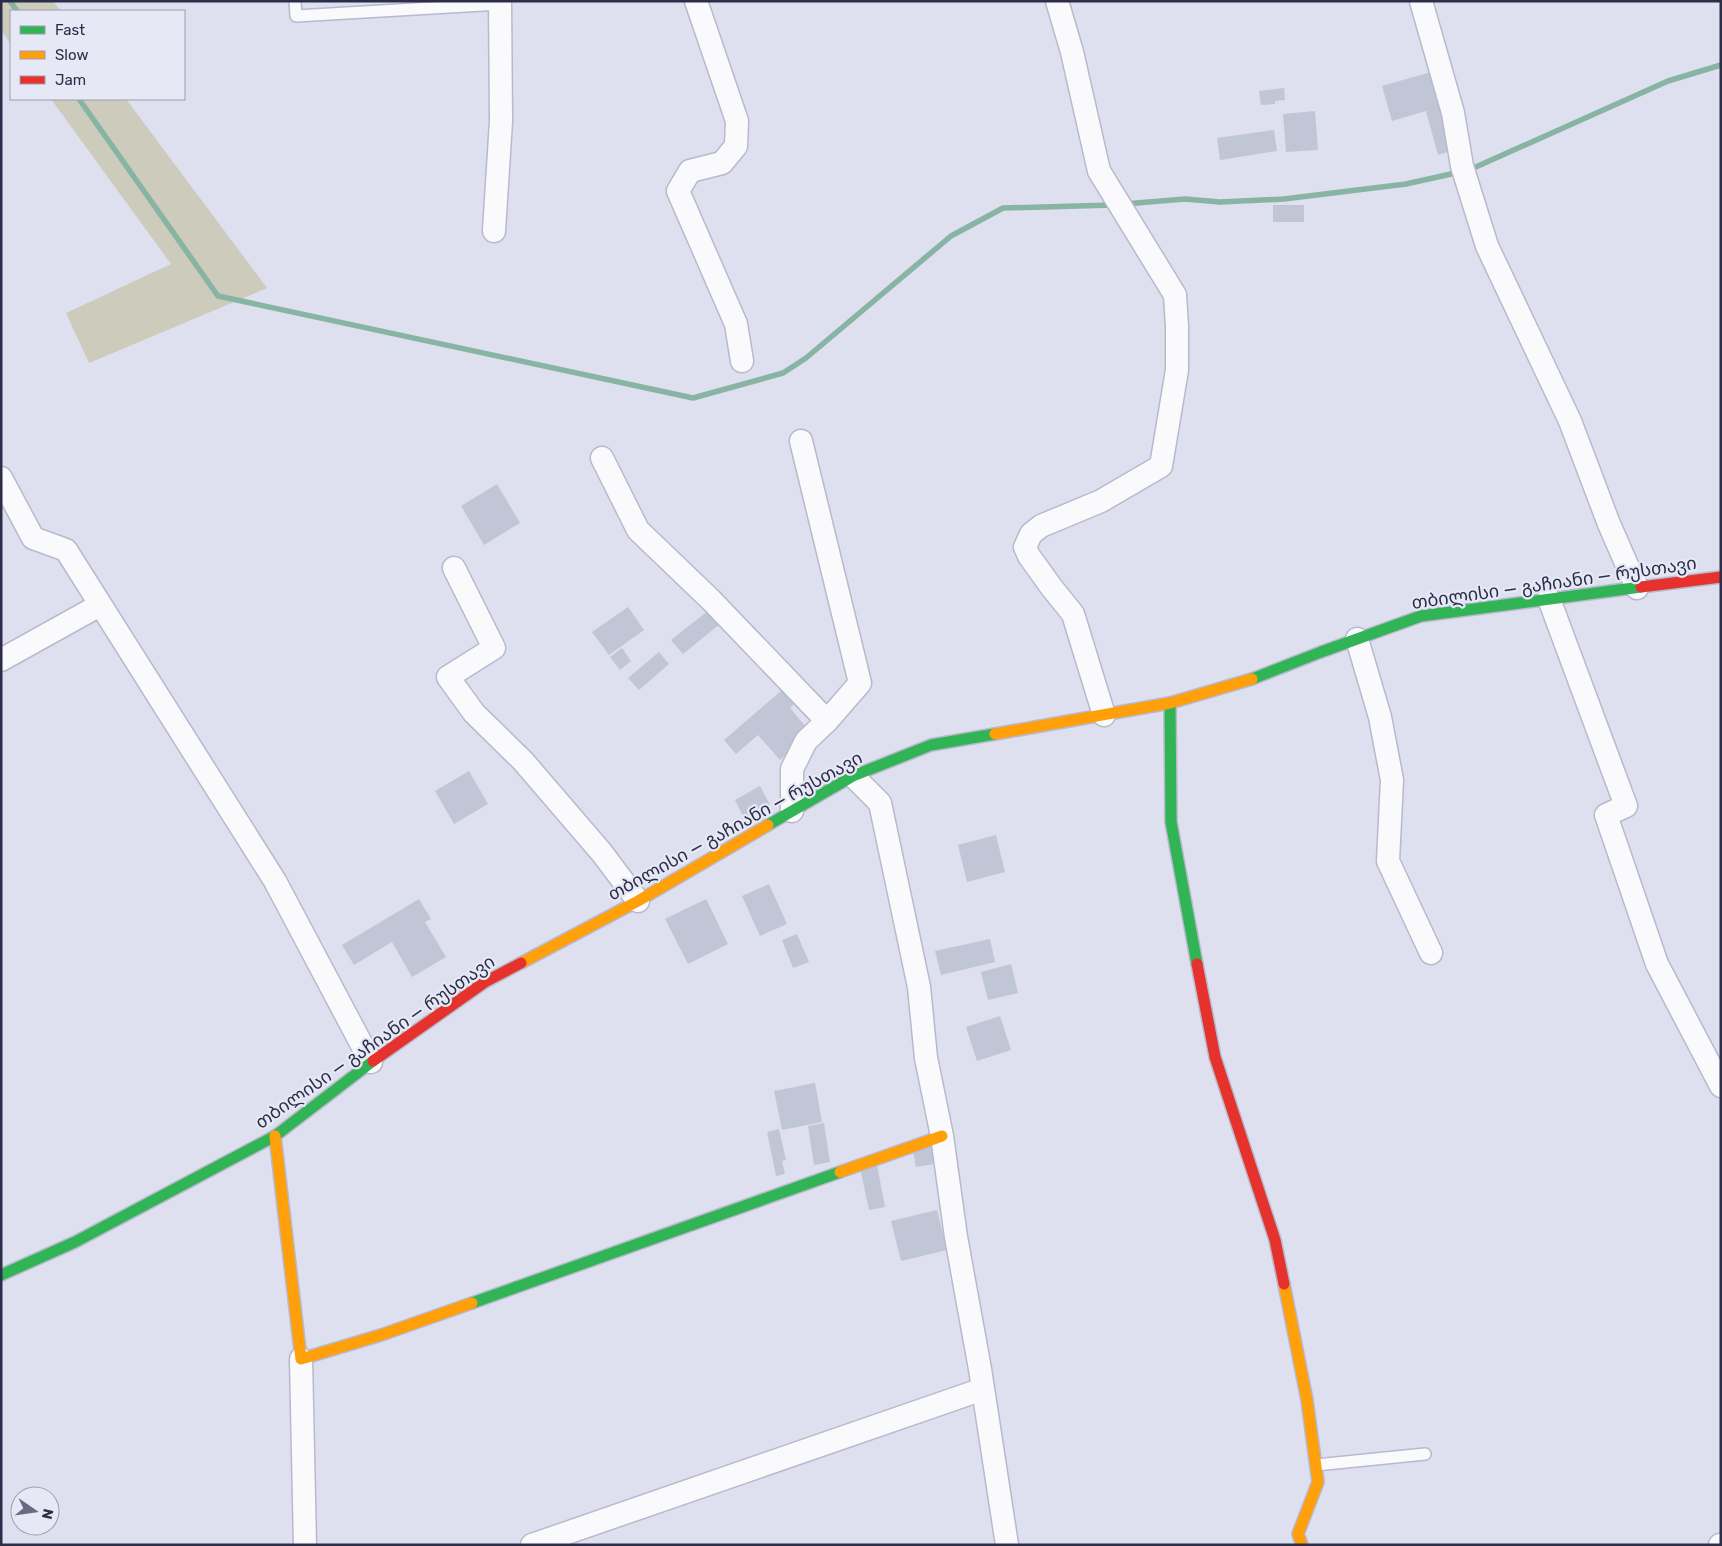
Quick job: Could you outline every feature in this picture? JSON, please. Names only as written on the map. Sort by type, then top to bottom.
[{"type":"main road","name":"თბილისი — გაჩიანი — რუსთავი","points":[[1,1275],[75,1242],[275,1136],[371,1062],[485,982],[638,901],[853,776],[931,745],[1170,703],[1256,678],[1421,616],[1721,577]]},
{"type":"main road","points":[[1170,703],[1171,822],[1196,961],[1215,1057],[1275,1240],[1307,1400],[1318,1482],[1298,1534],[1302,1545]]},
{"type":"main road","points":[[275,1136],[301,1359],[381,1335],[942,1136]]},
{"type":"main road","name":"თბილისი — გაჩიანი — რუსთავი","points":[[10,1258],[75,1242]]},
{"type":"street","points":[[696,1],[737,121],[736,146],[722,163],[690,171],[678,191],[736,324],[742,361]]},
{"type":"street","points":[[1057,1],[1072,52],[1099,171],[1174,295],[1177,326],[1177,370],[1162,466],[1101,501],[1041,526],[1031,534],[1026,547],[1029,556],[1073,614],[1104,715]]},
{"type":"street","points":[[1421,1],[1453,113],[1462,166],[1487,246],[1570,421],[1609,524],[1637,588]]},
{"type":"street","points":[[494,231],[501,121],[500,3]]},
{"type":"street","points":[[792,811],[792,769],[806,741],[860,682],[802,441]]},
{"type":"street","points":[[602,458],[638,530],[711,600],[826,721]]},
{"type":"street","points":[[1,478],[33,538],[66,550],[275,881],[371,1062]]},
{"type":"street","points":[[454,568],[494,648],[448,677],[474,713],[523,761],[596,846],[638,901]]},
{"type":"street","points":[[1548,598],[1626,806],[1606,815],[1657,964],[1718,1073]]},
{"type":"street","points":[[1,660],[100,605]]},
{"type":"street","points":[[1357,639],[1380,717],[1392,780],[1388,861],[1431,953]]},
{"type":"street","points":[[853,776],[880,803],[918,987],[926,1058],[942,1136],[956,1237],[983,1389],[1007,1545]]},
{"type":"street","points":[[301,1359],[306,1545]]},
{"type":"street","points":[[532,1545],[983,1389]]},
{"type":"lane","points":[[296,1],[296,16],[500,3]]},
{"type":"lane","points":[[1316,1465],[1425,1454]]},
{"type":"shaded area","points":[[1,1],[53,1],[60,10],[10,10],[10,43],[1,31]]},
{"type":"shaded area","points":[[52,100],[127,100],[267,288],[89,363],[66,313],[171,264]]},
{"type":"building","points":[[1431,72],[1452,151],[1438,155],[1426,111],[1392,121],[1382,86]]},
{"type":"building","points":[[1284,88],[1285,100],[1275,101],[1275,104],[1261,105],[1259,91]]},
{"type":"building","points":[[1315,111],[1318,150],[1286,152],[1283,114]]},
{"type":"building","points":[[1274,130],[1277,151],[1220,160],[1217,138]]},
{"type":"building","points":[[1273,205],[1304,205],[1304,222],[1273,222]]},
{"type":"building","points":[[497,484],[520,523],[484,545],[461,506]]},
{"type":"building","points":[[628,607],[644,630],[609,655],[592,632]]},
{"type":"building","points":[[709,610],[720,624],[683,654],[671,640]]},
{"type":"building","points":[[622,648],[631,661],[620,670],[610,657]]},
{"type":"building","points":[[659,652],[669,664],[639,690],[628,678]]},
{"type":"building","points":[[782,690],[794,704],[790,708],[811,733],[780,760],[758,735],[736,754],[724,740]]},
{"type":"building","points":[[469,771],[488,804],[454,824],[435,791]]},
{"type":"building","points":[[760,786],[770,805],[745,820],[735,800]]},
{"type":"building","points":[[996,835],[1005,872],[967,882],[958,845]]},
{"type":"building","points":[[769,884],[787,924],[760,936],[742,896]]},
{"type":"building","points":[[419,899],[431,919],[425,922],[446,957],[412,977],[392,942],[354,965],[342,945]]},
{"type":"building","points":[[706,899],[728,944],[688,964],[665,919]]},
{"type":"building","points":[[797,934],[809,962],[793,968],[782,940]]},
{"type":"building","points":[[990,939],[995,962],[941,975],[935,951]]},
{"type":"building","points":[[1011,964],[1018,993],[988,1000],[981,972]]},
{"type":"building","points":[[1000,1016],[1011,1050],[977,1061],[966,1027]]},
{"type":"building","points":[[815,1083],[822,1122],[782,1130],[774,1091]]},
{"type":"building","points":[[824,1123],[830,1162],[814,1165],[808,1126]]},
{"type":"building","points":[[779,1129],[786,1160],[782,1161],[785,1174],[776,1176],[767,1132]]},
{"type":"building","points":[[937,1146],[940,1163],[916,1167],[913,1151]]},
{"type":"building","points":[[877,1165],[885,1207],[869,1210],[860,1168]]},
{"type":"building","points":[[937,1210],[947,1250],[901,1261],[891,1221]]},
{"type":"waterway","points":[[10,1],[16,10]]},
{"type":"waterway","points":[[1469,170],[1668,81],[1721,65]]},
{"type":"waterway","points":[[80,100],[218,296],[693,398],[783,373],[806,358],[951,236],[1003,208],[1113,205]]},
{"type":"waterway","points":[[1124,204],[1185,199],[1220,202],[1284,199],[1406,184],[1460,172]]},
{"type":"traffic: fast","points":[[1252,679],[1421,616],[1641,587]]},
{"type":"traffic: fast","points":[[1170,703],[1171,822],[1197,964]]},
{"type":"traffic: fast","points":[[768,825],[853,776],[931,745],[995,734]]},
{"type":"traffic: fast","points":[[1,1275],[75,1242],[275,1136],[373,1061]]},
{"type":"traffic: fast","points":[[472,1303],[840,1172]]},
{"type":"traffic: slow","points":[[995,734],[1170,703],[1252,679]]},
{"type":"traffic: slow","points":[[521,963],[638,901],[768,825]]},
{"type":"traffic: slow","points":[[275,1136],[301,1359],[381,1335],[472,1303]]},
{"type":"traffic: slow","points":[[840,1172],[942,1136]]},
{"type":"traffic: slow","points":[[1284,1284],[1307,1400],[1318,1482],[1298,1534],[1302,1545]]},
{"type":"traffic: jam","points":[[1641,587],[1721,577]]},
{"type":"traffic: jam","points":[[373,1061],[485,982],[521,963]]},
{"type":"traffic: jam","points":[[1197,964],[1215,1057],[1275,1240],[1284,1284]]}]
